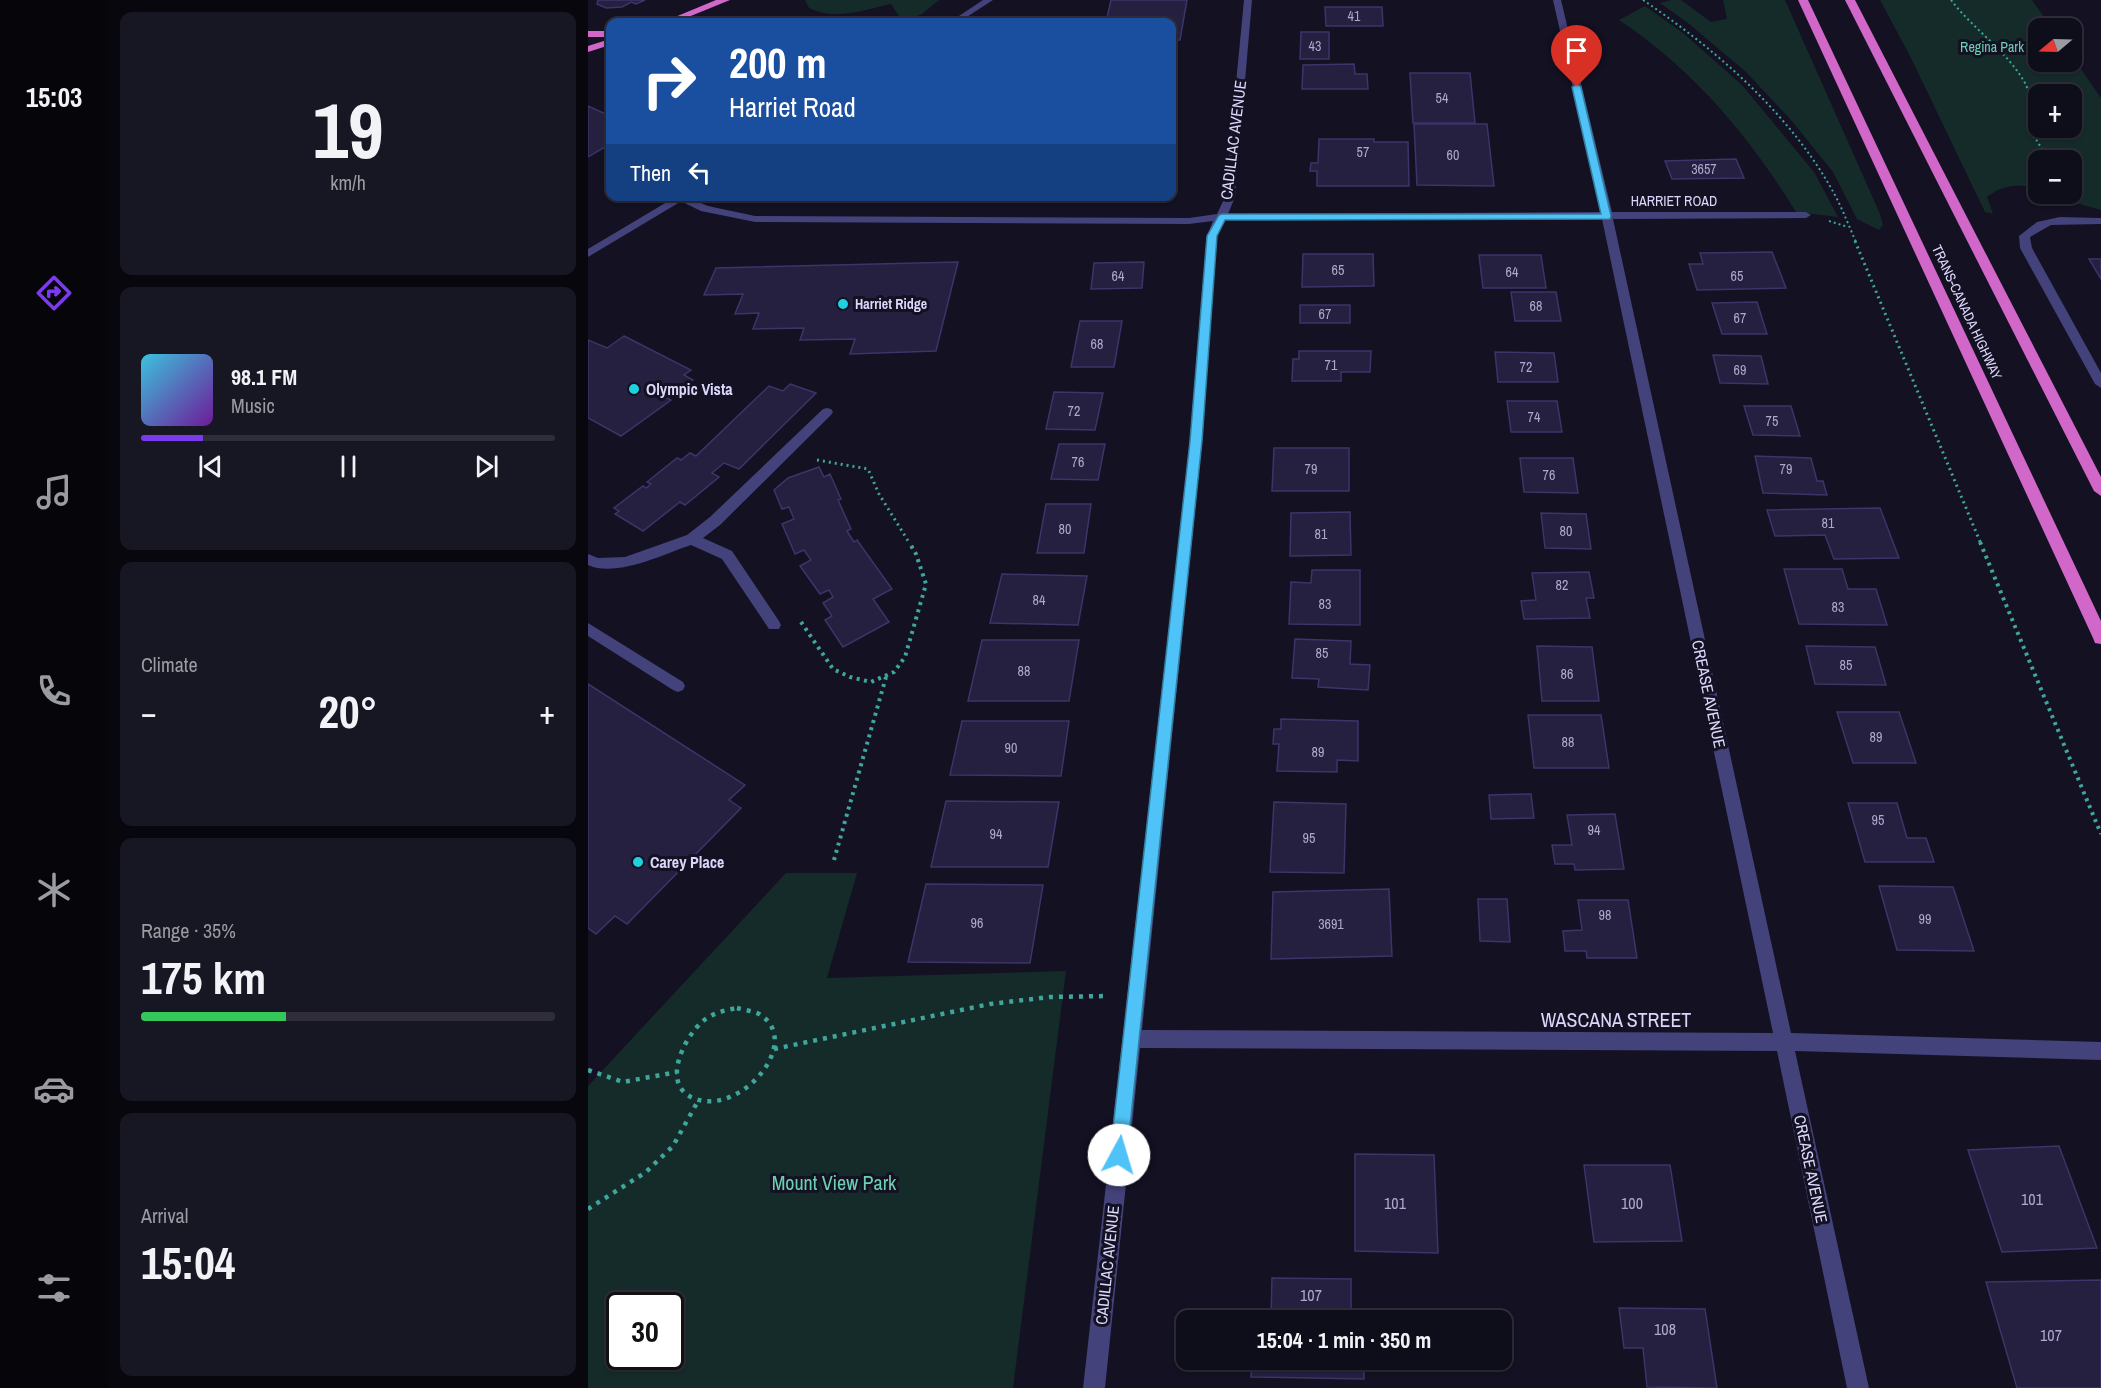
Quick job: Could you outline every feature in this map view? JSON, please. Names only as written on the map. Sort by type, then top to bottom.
[{"type":"highway","points":[[678,18],[725,0]]},
{"type":"highway","name":"TRANS-CANADA HIGHWAY","points":[[1803,0],[2101,638]]},
{"type":"highway","points":[[1850,0],[2101,490]]},
{"type":"highway","points":[[588,34],[606,34]]},
{"type":"highway","points":[[588,49],[606,43]]},
{"type":"street","points":[[960,18],[989,0]]},
{"type":"street","name":"CADILLAC AVENUE","points":[[1094,1388],[1196,441],[1212,236],[1230,197],[1248,0]]},
{"type":"street","name":"CREASE AVENUE","points":[[1557,0],[1606,216],[1858,1388]]},
{"type":"street","points":[[588,254],[678,201]]},
{"type":"street","name":"HARRIET ROAD","points":[[689,201],[705,209],[755,219],[1189,221],[1222,217],[1806,215]]},
{"type":"street","points":[[2101,221],[2043,223],[2032,228],[2024,236],[2026,248],[2101,384]]},
{"type":"street","points":[[588,559],[596,563],[625,562],[692,539],[715,521],[827,412]]},
{"type":"street","points":[[692,539],[727,555],[774,625]]},
{"type":"street","points":[[588,629],[678,686]]},
{"type":"street","name":"WASCANA STREET","points":[[1131,1039],[1783,1042],[2101,1051]]},
{"type":"path","points":[[1643,0],[1699,41],[1741,79],[1798,142],[1827,181],[1859,250],[2101,834]]},
{"type":"path","points":[[1951,0],[1972,28],[2006,60],[2025,83],[2030,94],[2030,123],[2045,150]]},
{"type":"path","points":[[774,625],[800,621],[833,669],[842,674],[871,682],[894,672],[905,657],[926,584],[924,572],[916,554],[879,494],[868,469],[854,463],[833,464],[818,460],[793,446]]},
{"type":"path","points":[[834,860],[886,677]]},
{"type":"path","points":[[774,1049],[990,1004],[1082,995]]},
{"type":"path","points":[[737,1008],[752,1009],[764,1017],[773,1028],[774,1049],[762,1076],[732,1099],[714,1103],[698,1101],[686,1094],[678,1081],[676,1072],[681,1049],[704,1020],[721,1011],[737,1008]]},
{"type":"path","points":[[588,1070],[623,1082],[676,1072]]},
{"type":"path","points":[[588,1209],[646,1172],[673,1146],[698,1101]]},
{"type":"green space","points":[[805,0],[939,0],[922,14],[912,18],[900,18],[891,4],[839,14],[819,12],[809,8]]},
{"type":"green space","points":[[1681,0],[1711,22],[1727,19],[1723,0],[1785,0],[1880,214],[1883,225],[1879,230],[1857,219],[1833,172],[1791,120],[1746,72],[1688,23],[1660,3]]},
{"type":"green space","name":"Regina Park","points":[[1880,0],[2032,0],[2045,18],[2028,18],[2028,72],[2082,70],[2101,98],[2101,210],[2079,204],[2082,204],[2082,150],[2028,150],[2028,187],[2005,187],[1993,193],[1987,197],[1993,214],[1985,212],[1910,56]]},
{"type":"green space","points":[[1645,6],[1683,33],[1742,85],[1814,172],[1838,217],[1796,212],[1759,157],[1718,106],[1671,60],[1619,20]]},
{"type":"green space","name":"Mount View Park","points":[[786,873],[857,873],[827,978],[1066,971],[1013,1388],[588,1388],[588,1086]]},
{"type":"building","points":[[598,0],[645,0],[636,4],[631,2],[622,7],[606,8],[597,4]]},
{"type":"building","points":[[1111,0],[1187,0],[1180,40],[1176,40],[1176,18],[1107,18]]},
{"type":"building","points":[[1325,7],[1382,7],[1383,26],[1326,26]]},
{"type":"building","points":[[1301,32],[1329,32],[1329,59],[1300,59]]},
{"type":"building","points":[[1354,64],[1355,74],[1367,74],[1368,89],[1302,89],[1303,65]]},
{"type":"building","points":[[1410,73],[1470,73],[1475,123],[1413,123]]},
{"type":"building","points":[[588,106],[606,114],[606,146],[588,157]]},
{"type":"building","points":[[1414,124],[1487,124],[1494,186],[1417,185]]},
{"type":"building","points":[[1319,139],[1374,139],[1374,142],[1408,142],[1409,186],[1317,186],[1317,171],[1310,171],[1311,163],[1318,163]]},
{"type":"building","points":[[1736,159],[1744,178],[1672,179],[1665,161]]},
{"type":"building","points":[[1772,252],[1786,288],[1697,290],[1689,264],[1703,264],[1700,253]]},
{"type":"building","points":[[1303,254],[1373,254],[1374,286],[1302,287]]},
{"type":"building","points":[[1479,255],[1541,255],[1546,288],[1483,288]]},
{"type":"building","points":[[2089,259],[2101,259],[2101,279]]},
{"type":"building","name":"Harriet Ridge","points":[[958,262],[936,351],[850,354],[855,339],[800,340],[804,328],[753,329],[759,313],[735,314],[743,294],[704,295],[716,268]]},
{"type":"building","points":[[1144,262],[1142,288],[1091,289],[1094,263]]},
{"type":"building","points":[[1511,292],[1556,292],[1561,321],[1515,321]]},
{"type":"building","points":[[1757,302],[1767,334],[1722,334],[1712,303]]},
{"type":"building","points":[[1300,305],[1350,305],[1350,323],[1300,323]]},
{"type":"building","points":[[1080,321],[1122,321],[1114,367],[1071,367]]},
{"type":"building","name":"Olympic Vista","points":[[624,336],[691,370],[684,375],[693,380],[667,398],[671,400],[621,436],[588,418],[588,340],[607,348]]},
{"type":"building","points":[[1299,351],[1371,351],[1370,372],[1341,372],[1341,381],[1292,381],[1293,359],[1299,359]]},
{"type":"building","points":[[1495,352],[1554,353],[1558,382],[1498,382]]},
{"type":"building","points":[[1713,355],[1761,356],[1768,384],[1720,383]]},
{"type":"building","points":[[790,384],[816,393],[739,469],[724,463],[712,473],[719,477],[685,505],[680,502],[643,531],[615,514],[619,511],[614,508],[643,486],[646,488],[651,484],[647,482],[677,458],[681,460],[690,453],[696,456],[769,386],[783,391]]},
{"type":"building","points":[[1054,392],[1103,393],[1095,430],[1046,429]]},
{"type":"building","points":[[1507,401],[1557,401],[1562,432],[1511,432]]},
{"type":"building","points":[[1744,406],[1791,406],[1800,436],[1753,435]]},
{"type":"building","points":[[1059,444],[1105,444],[1098,480],[1051,479]]},
{"type":"building","points":[[1274,448],[1349,448],[1349,491],[1272,491]]},
{"type":"building","points":[[1755,456],[1811,458],[1817,481],[1823,481],[1827,495],[1763,493]]},
{"type":"building","points":[[1520,458],[1573,458],[1578,493],[1524,492]]},
{"type":"building","points":[[819,467],[824,477],[830,474],[841,499],[838,500],[851,529],[847,531],[854,542],[857,540],[892,589],[873,599],[889,622],[843,647],[825,620],[832,616],[823,603],[833,597],[829,590],[820,594],[800,566],[811,560],[804,550],[795,554],[782,524],[794,519],[789,507],[782,509],[774,490],[788,478]]},
{"type":"building","points":[[1046,504],[1091,504],[1084,553],[1037,553]]},
{"type":"building","points":[[1880,508],[1899,558],[1834,559],[1825,535],[1775,536],[1767,510]]},
{"type":"building","points":[[1350,512],[1351,555],[1290,556],[1291,513]]},
{"type":"building","points":[[1541,513],[1586,514],[1591,549],[1545,548]]},
{"type":"building","points":[[1784,569],[1842,569],[1848,589],[1876,589],[1887,625],[1799,624]]},
{"type":"building","points":[[1312,570],[1360,570],[1360,625],[1289,624],[1291,582],[1311,583]]},
{"type":"building","points":[[1589,572],[1594,598],[1586,598],[1590,618],[1524,619],[1521,601],[1536,600],[1532,573]]},
{"type":"building","points":[[1002,574],[1087,576],[1078,625],[990,623]]},
{"type":"building","points":[[1295,639],[1351,641],[1350,664],[1370,665],[1368,690],[1318,687],[1319,679],[1292,678]]},
{"type":"building","points":[[982,640],[1079,640],[1069,701],[968,701]]},
{"type":"building","points":[[1537,646],[1592,647],[1599,701],[1542,701]]},
{"type":"building","points":[[1806,646],[1875,647],[1886,685],[1815,684]]},
{"type":"building","name":"Carey Place","points":[[588,684],[745,785],[729,800],[741,808],[627,924],[615,916],[596,934],[588,928]]},
{"type":"building","points":[[1837,712],[1899,712],[1916,763],[1853,763]]},
{"type":"building","points":[[1528,715],[1601,715],[1609,768],[1534,768]]},
{"type":"building","points":[[1281,719],[1358,721],[1358,761],[1337,760],[1337,772],[1277,771],[1279,744],[1273,744],[1274,729],[1281,729]]},
{"type":"building","points":[[962,721],[1069,721],[1061,776],[950,775]]},
{"type":"building","points":[[1531,794],[1534,818],[1491,819],[1489,795]]},
{"type":"building","points":[[946,801],[1059,802],[1048,867],[931,867]]},
{"type":"building","points":[[1274,802],[1346,804],[1344,873],[1270,872]]},
{"type":"building","points":[[1848,803],[1897,803],[1907,838],[1926,838],[1934,862],[1865,862]]},
{"type":"building","points":[[1615,814],[1624,869],[1575,870],[1574,864],[1555,864],[1552,845],[1572,845],[1567,815]]},
{"type":"building","points":[[926,884],[1043,885],[1030,963],[908,962]]},
{"type":"building","points":[[1879,886],[1953,887],[1974,951],[1897,950]]},
{"type":"building","points":[[1389,889],[1392,956],[1271,959],[1273,892]]},
{"type":"building","points":[[1478,899],[1507,899],[1510,942],[1480,941]]},
{"type":"building","points":[[1578,900],[1628,900],[1637,958],[1587,958],[1586,951],[1565,951],[1563,931],[1582,930]]},
{"type":"building","points":[[2059,1146],[2097,1248],[2002,1252],[1968,1150]]},
{"type":"building","points":[[1355,1154],[1434,1155],[1438,1253],[1355,1251]]},
{"type":"building","points":[[1584,1165],[1670,1165],[1682,1241],[1594,1242]]},
{"type":"building","points":[[1272,1278],[1351,1279],[1351,1310],[1271,1310]]},
{"type":"building","points":[[2101,1280],[2101,1388],[2017,1388],[1986,1282]]},
{"type":"building","points":[[1619,1308],[1705,1309],[1717,1388],[1647,1387],[1643,1348],[1624,1348]]},
{"type":"building","points":[[1251,1370],[1364,1370],[1364,1379],[1251,1377]]},
{"type":"place","name":"Harriet Ridge","points":[[843,304]]},
{"type":"place","name":"Olympic Vista","points":[[634,389]]},
{"type":"place","name":"Carey Place","points":[[638,862]]},
{"type":"route","points":[[1119,1155],[1196,441],[1212,236],[1222,217],[1606,216],[1577,87]]}]
